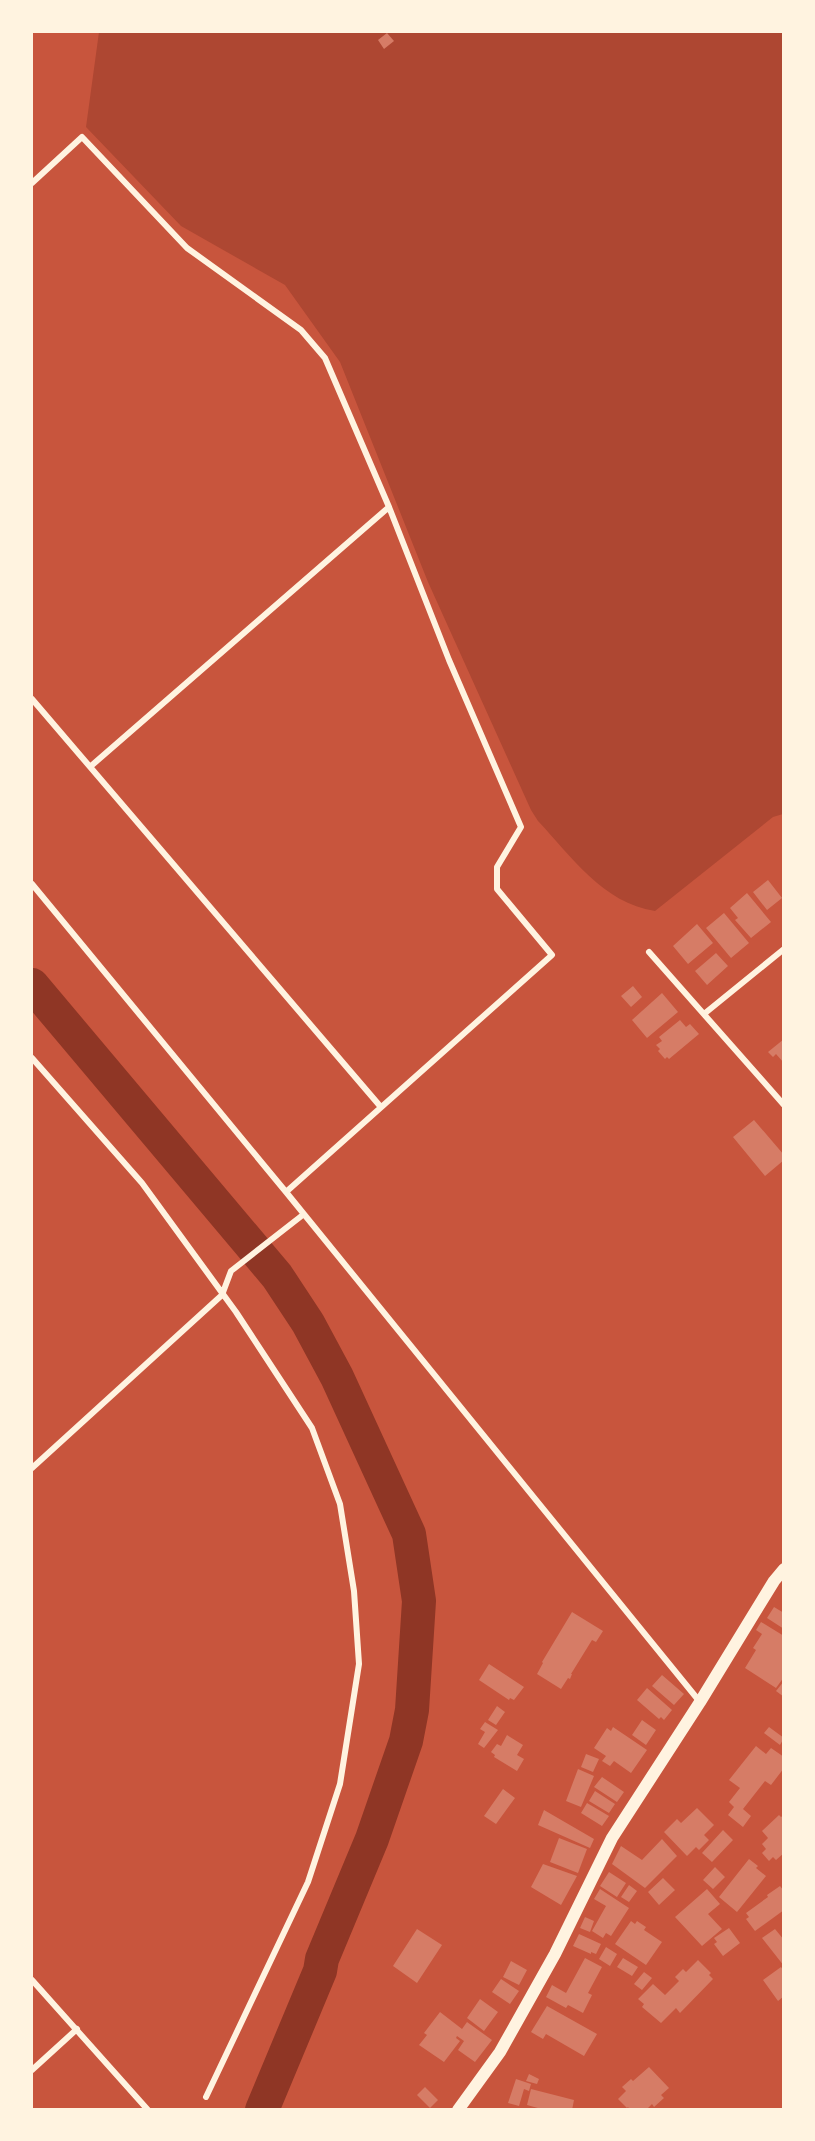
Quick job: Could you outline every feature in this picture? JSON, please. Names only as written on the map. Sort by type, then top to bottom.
[{"type":"main road","points":[[458,2109],[500,2052],[555,1954],[612,1838],[783,1569]]},
{"type":"street","points":[[32,183],[82,137],[187,248],[301,330],[325,358],[390,507],[449,660],[521,827],[497,867],[497,889],[552,955],[286,1192]]},
{"type":"street","points":[[91,766],[390,507]]},
{"type":"street","points":[[32,699],[380,1106]]},
{"type":"street","points":[[32,884],[304,1214],[700,1702]]},
{"type":"street","points":[[704,1014],[783,949]]},
{"type":"street","points":[[649,952],[783,1105]]},
{"type":"street","points":[[32,1058],[142,1183],[236,1312],[312,1428],[340,1504],[354,1591],[359,1664],[340,1784],[308,1882],[206,2097]]},
{"type":"street","points":[[32,1468],[222,1295],[231,1271],[304,1214]]},
{"type":"street","points":[[32,1980],[148,2109]]},
{"type":"street","points":[[32,2070],[77,2029]]},
{"type":"shaded area","points":[[99,32],[783,32],[783,814],[773,817],[655,911],[620,899],[604,888],[576,863],[531,810],[428,582],[340,362],[285,285],[181,226],[86,127]]},
{"type":"building","points":[[387,33],[394,41],[384,49],[378,40]]},
{"type":"building","points":[[768,880],[782,898],[767,910],[753,892]]},
{"type":"building","points":[[747,893],[771,922],[751,938],[735,920],[738,918],[730,908]]},
{"type":"building","points":[[724,913],[749,943],[731,958],[706,928]]},
{"type":"building","points":[[697,924],[713,943],[688,964],[673,946]]},
{"type":"building","points":[[716,953],[728,966],[707,985],[695,971]]},
{"type":"building","points":[[633,986],[642,997],[631,1007],[621,996]]},
{"type":"building","points":[[662,993],[678,1012],[647,1038],[632,1020]]},
{"type":"building","points":[[680,1020],[686,1027],[690,1024],[699,1034],[669,1059],[667,1057],[665,1059],[656,1045],[662,1041],[659,1037]]},
{"type":"building","points":[[784,1039],[784,1063],[776,1054],[773,1057],[768,1052]]},
{"type":"building","points":[[754,1120],[784,1155],[784,1160],[765,1176],[733,1137]]},
{"type":"building","points":[[774,1607],[784,1613],[784,1629],[767,1618]]},
{"type":"building","points":[[572,1612],[603,1631],[596,1642],[592,1640],[570,1679],[568,1678],[561,1689],[537,1674]]},
{"type":"building","points":[[761,1622],[784,1636],[784,1677],[776,1688],[745,1668],[762,1634],[756,1630]]},
{"type":"building","points":[[489,1664],[524,1687],[514,1700],[510,1698],[509,1700],[479,1680]]},
{"type":"building","points":[[662,1675],[684,1694],[674,1705],[652,1686]]},
{"type":"building","points":[[784,1681],[784,1697],[776,1691]]},
{"type":"building","points":[[647,1688],[672,1710],[664,1720],[661,1717],[659,1719],[637,1700]]},
{"type":"building","points":[[497,1706],[505,1712],[496,1725],[488,1720]]},
{"type":"building","points":[[642,1720],[656,1730],[646,1745],[632,1735]]},
{"type":"building","points":[[485,1722],[498,1730],[484,1748],[478,1744],[485,1732],[480,1729]]},
{"type":"building","points":[[613,1727],[647,1750],[631,1773],[614,1761],[610,1766],[602,1761],[606,1756],[594,1748],[607,1728],[611,1731]]},
{"type":"building","points":[[769,1727],[784,1738],[780,1745],[764,1733]]},
{"type":"building","points":[[507,1735],[523,1745],[517,1755],[524,1759],[517,1771],[494,1757],[495,1755],[491,1752],[497,1744],[501,1746]]},
{"type":"building","points":[[756,1746],[766,1754],[771,1748],[784,1757],[784,1768],[771,1785],[765,1781],[743,1809],[751,1816],[743,1827],[728,1815],[734,1807],[729,1802],[740,1788],[729,1780]]},
{"type":"building","points":[[586,1754],[599,1759],[593,1772],[581,1767]]},
{"type":"building","points":[[578,1769],[594,1776],[581,1807],[566,1801]]},
{"type":"building","points":[[602,1777],[624,1792],[617,1802],[594,1787]]},
{"type":"building","points":[[503,1789],[515,1798],[496,1824],[484,1816]]},
{"type":"building","points":[[595,1791],[615,1804],[609,1813],[589,1801]]},
{"type":"building","points":[[587,1803],[609,1816],[602,1826],[581,1813]]},
{"type":"building","points":[[697,1808],[714,1825],[704,1835],[709,1840],[699,1850],[696,1847],[687,1856],[664,1832],[677,1819],[681,1823]]},
{"type":"building","points":[[544,1810],[594,1839],[590,1848],[538,1825]]},
{"type":"building","points":[[779,1815],[781,1817],[784,1815],[784,1853],[776,1860],[773,1857],[769,1861],[762,1853],[766,1849],[762,1844],[768,1838],[762,1831]]},
{"type":"building","points":[[723,1830],[733,1840],[712,1862],[702,1853]]},
{"type":"building","points":[[559,1838],[587,1849],[578,1873],[550,1862]]},
{"type":"building","points":[[662,1839],[677,1856],[645,1888],[612,1864],[621,1846],[642,1860]]},
{"type":"building","points":[[749,1859],[766,1876],[737,1912],[719,1897]]},
{"type":"building","points":[[543,1864],[577,1876],[561,1905],[531,1887]]},
{"type":"building","points":[[715,1867],[725,1877],[713,1889],[703,1880]]},
{"type":"building","points":[[609,1872],[626,1883],[617,1897],[600,1886]]},
{"type":"building","points":[[663,1878],[675,1890],[659,1905],[648,1892]]},
{"type":"building","points":[[629,1885],[637,1891],[629,1902],[621,1897]]},
{"type":"building","points":[[780,1886],[784,1891],[784,1910],[755,1931],[746,1919],[749,1917],[746,1913]]},
{"type":"building","points":[[600,1889],[629,1908],[611,1936],[606,1933],[603,1938],[592,1931],[606,1906],[594,1899]]},
{"type":"building","points":[[707,1889],[720,1904],[708,1914],[722,1929],[702,1946],[675,1917]]},
{"type":"building","points":[[585,1917],[594,1921],[590,1932],[580,1928]]},
{"type":"building","points":[[631,1921],[635,1924],[637,1921],[646,1927],[644,1930],[662,1942],[646,1965],[615,1944]]},
{"type":"building","points":[[729,1928],[740,1943],[723,1956],[714,1944],[717,1942],[714,1938]]},
{"type":"building","points":[[417,1929],[442,1945],[417,1983],[393,1966]]},
{"type":"building","points":[[775,1929],[784,1940],[784,1966],[762,1938]]},
{"type":"building","points":[[579,1934],[601,1944],[596,1954],[573,1946]]},
{"type":"building","points":[[606,1947],[617,1954],[610,1966],[599,1959]]},
{"type":"building","points":[[585,1958],[602,1967],[588,1993],[592,1995],[583,2013],[568,2005],[566,2008],[546,1997],[552,1985],[566,1993]]},
{"type":"building","points":[[623,1958],[638,1967],[632,1976],[617,1967]]},
{"type":"building","points":[[698,1960],[711,1973],[709,1975],[713,1979],[680,2013],[676,2008],[661,2023],[642,2007],[644,2004],[638,1999],[653,1984],[665,1995],[679,1981],[675,1977],[683,1969],[686,1972]]},
{"type":"building","points":[[511,1961],[527,1970],[519,1985],[503,1977]]},
{"type":"building","points":[[781,1967],[784,1971],[784,1996],[778,2001],[763,1980]]},
{"type":"building","points":[[644,1972],[652,1978],[642,1990],[634,1984]]},
{"type":"building","points":[[501,1979],[519,1991],[510,2004],[492,1992]]},
{"type":"building","points":[[480,1999],[498,2012],[484,2031],[467,2018]]},
{"type":"building","points":[[547,2006],[597,2034],[584,2056],[546,2034],[543,2039],[531,2032]]},
{"type":"building","points":[[440,2012],[462,2029],[467,2022],[492,2040],[475,2062],[458,2050],[464,2041],[457,2036],[456,2038],[460,2041],[444,2062],[419,2045],[427,2035],[424,2033]]},
{"type":"building","points":[[649,2067],[669,2088],[661,2095],[664,2098],[654,2107],[652,2104],[646,2110],[630,2110],[618,2099],[626,2091],[622,2087]]},
{"type":"building","points":[[529,2074],[539,2079],[537,2084],[526,2081]]},
{"type":"building","points":[[516,2079],[531,2084],[529,2091],[524,2089],[519,2106],[508,2103]]},
{"type":"building","points":[[425,2087],[438,2100],[430,2108],[417,2095]]},
{"type":"building","points":[[531,2089],[574,2100],[572,2110],[545,2110],[527,2105]]},
{"type":"waterway","points":[[32,985],[277,1276],[308,1323],[337,1377],[409,1534],[419,1601],[412,1710],[406,1741],[372,1839],[262,2110]]}]
